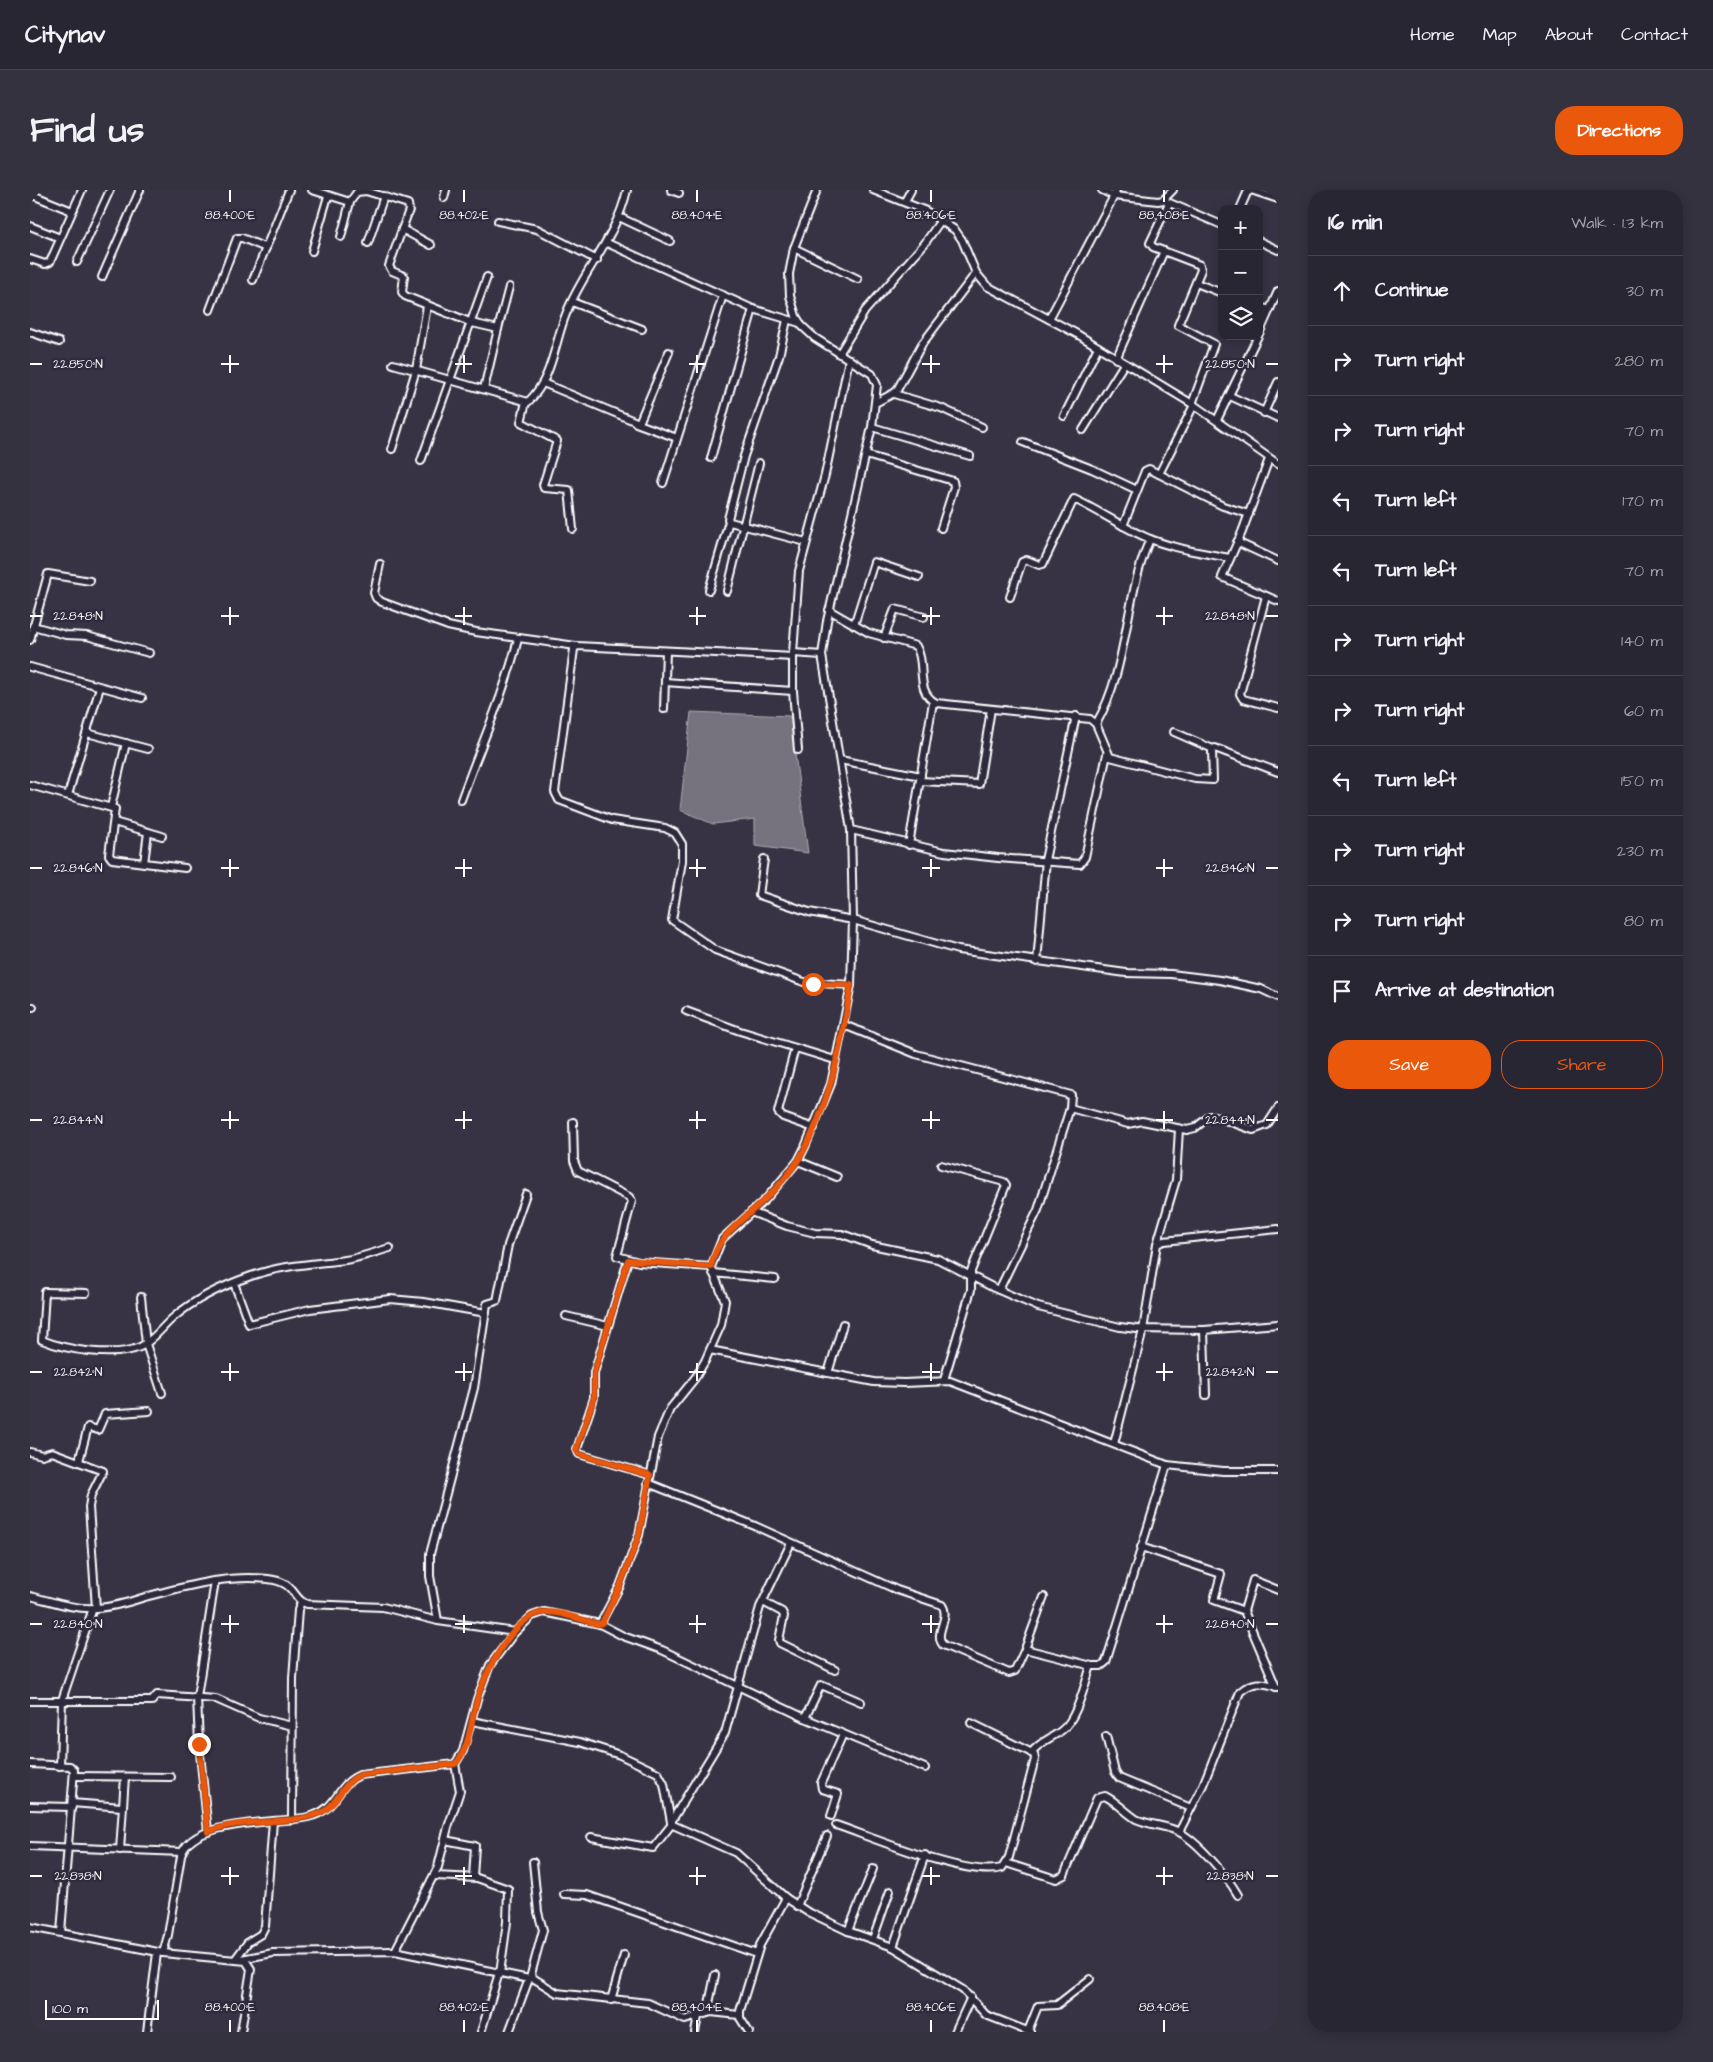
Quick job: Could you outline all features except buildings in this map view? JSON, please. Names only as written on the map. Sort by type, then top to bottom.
[{"type":"street","points":[[30,258],[46,264],[50,262],[82,190]]},
{"type":"street","points":[[77,262],[110,190]]},
{"type":"street","points":[[102,277],[140,190]]},
{"type":"street","points":[[253,280],[289,190]]},
{"type":"street","points":[[312,190],[350,202]]},
{"type":"street","points":[[341,237],[350,202],[359,190],[405,202],[409,206],[389,266],[405,279],[402,292],[405,296],[427,306],[472,323],[498,329]]},
{"type":"street","points":[[444,198],[446,190]]},
{"type":"street","points":[[573,529],[570,491],[544,488],[542,485],[557,441],[521,422],[526,402],[530,400],[542,383],[572,302],[607,243],[619,217],[627,190]]},
{"type":"street","points":[[671,190],[679,193]]},
{"type":"street","points":[[600,1624],[620,1586],[639,1535],[648,1483],[663,1423],[670,1409],[695,1378],[721,1325],[725,1304],[712,1270],[722,1239],[766,1199],[798,1161],[814,1128],[831,1084],[851,985],[853,920],[851,830],[822,655],[829,610],[866,455],[876,402],[874,376],[815,338],[800,323],[789,284],[794,248],[817,190]]},
{"type":"street","points":[[873,190],[905,201],[942,220],[955,230],[962,240],[976,273],[987,286],[1098,347],[1192,404],[1218,420],[1278,464]]},
{"type":"street","points":[[905,201],[910,190]]},
{"type":"street","points":[[1102,190],[1134,200],[1166,202],[1218,223]]},
{"type":"street","points":[[1159,474],[1192,404],[1214,344],[1178,325],[1179,318],[1196,283],[1200,265],[1153,247],[1150,241],[1172,190]]},
{"type":"street","points":[[1242,205],[1247,193],[1251,190],[1278,199]]},
{"type":"street","points":[[1049,319],[1115,193]]},
{"type":"street","points":[[30,194],[72,211]]},
{"type":"street","points":[[312,251],[328,196]]},
{"type":"street","points":[[368,243],[384,196]]},
{"type":"street","points":[[619,217],[670,241]]},
{"type":"street","points":[[839,354],[865,311],[925,243],[942,220]]},
{"type":"street","points":[[498,221],[537,229],[597,260]]},
{"type":"street","points":[[30,226],[60,238]]},
{"type":"street","points":[[402,229],[431,245]]},
{"type":"street","points":[[210,310],[237,238],[242,238],[266,248]]},
{"type":"street","points":[[607,243],[753,309],[800,323]]},
{"type":"street","points":[[1263,244],[1278,250]]},
{"type":"street","points":[[794,248],[858,279]]},
{"type":"street","points":[[1116,359],[1164,252]]},
{"type":"street","points":[[876,402],[894,394],[922,344],[976,273]]},
{"type":"street","points":[[421,461],[487,277]]},
{"type":"street","points":[[1196,283],[1218,291]]},
{"type":"street","points":[[484,389],[508,287]]},
{"type":"street","points":[[1263,326],[1278,291]]},
{"type":"street","points":[[663,483],[723,295]]},
{"type":"street","points":[[572,302],[642,329]]},
{"type":"street","points":[[392,449],[416,370],[427,306]]},
{"type":"street","points":[[1263,308],[1270,310]]},
{"type":"street","points":[[711,458],[753,309]]},
{"type":"street","points":[[709,590],[729,520],[744,456],[778,356],[787,320]]},
{"type":"street","points":[[30,332],[59,342]]},
{"type":"street","points":[[1218,420],[1257,340]]},
{"type":"street","points":[[1064,416],[1098,347]]},
{"type":"street","points":[[636,423],[640,421],[670,352]]},
{"type":"street","points":[[798,750],[793,691],[793,655],[800,571],[806,542],[825,475],[849,359]]},
{"type":"street","points":[[393,364],[452,379],[526,402]]},
{"type":"street","points":[[1083,430],[1124,364]]},
{"type":"street","points":[[1264,413],[1278,382]]},
{"type":"street","points":[[542,383],[636,423],[677,438]]},
{"type":"street","points":[[894,394],[941,408],[982,427]]},
{"type":"street","points":[[1230,396],[1278,418]]},
{"type":"street","points":[[872,427],[970,456]]},
{"type":"street","points":[[1023,442],[1102,473],[1136,490]]},
{"type":"street","points":[[866,455],[953,481],[954,487],[942,528]]},
{"type":"street","points":[[1269,459],[1249,514],[1222,577],[1278,601]]},
{"type":"street","points":[[727,591],[759,463]]},
{"type":"street","points":[[1123,526],[1136,490],[1146,470],[1150,469],[1223,506],[1249,514]]},
{"type":"street","points":[[1010,597],[1023,561],[1043,564],[1072,499],[1076,499],[1150,539],[1186,550],[1230,558]]},
{"type":"street","points":[[729,520],[744,526],[806,542]]},
{"type":"street","points":[[1096,724],[1106,706],[1127,627],[1140,563],[1150,539]]},
{"type":"street","points":[[1237,542],[1278,561]]},
{"type":"street","points":[[854,626],[874,562],[919,577]]},
{"type":"street","points":[[380,564],[374,593],[376,598],[382,602],[448,626],[518,640],[576,646],[666,651],[822,655]]},
{"type":"street","points":[[30,640],[33,613],[48,574],[90,581]]},
{"type":"street","points":[[1266,596],[1240,694],[1244,699],[1278,708]]},
{"type":"street","points":[[884,638],[895,609],[924,617]]},
{"type":"street","points":[[829,610],[854,626],[884,638],[916,647],[922,686],[933,702],[1090,719],[1096,724],[1107,754],[1083,861],[1076,864],[1046,860],[998,858],[909,845],[851,830]]},
{"type":"street","points":[[33,626],[62,634],[87,636],[149,653]]},
{"type":"street","points":[[461,800],[509,674],[518,640]]},
{"type":"street","points":[[576,646],[556,773],[556,797],[612,820],[665,828],[675,833],[682,844],[682,861],[672,920],[716,950],[804,982],[851,985]]},
{"type":"street","points":[[664,708],[666,651]]},
{"type":"street","points":[[30,667],[142,698]]},
{"type":"street","points":[[665,682],[793,691]]},
{"type":"street","points":[[68,795],[100,687]]},
{"type":"street","points":[[909,845],[933,702]]},
{"type":"street","points":[[840,760],[921,779],[979,784],[991,709]]},
{"type":"street","points":[[1037,962],[1046,860],[1076,716]]},
{"type":"street","points":[[1174,732],[1212,749],[1217,748],[1277,769]]},
{"type":"street","points":[[87,733],[148,749]]},
{"type":"street","points":[[111,807],[126,743]]},
{"type":"street","points":[[1107,754],[1117,760],[1210,782],[1214,778],[1212,749]]},
{"type":"street","points":[[30,785],[115,809],[110,858],[185,868]]},
{"type":"street","points":[[114,822],[162,836]]},
{"type":"street","points":[[144,863],[148,832]]},
{"type":"street","points":[[764,860],[759,895],[809,912],[853,920],[958,950],[1037,962],[1141,974],[1171,974],[1220,980],[1261,989],[1278,997]]},
{"type":"street","points":[[686,1011],[835,1060]]},
{"type":"street","points":[[844,1025],[916,1054],[1006,1080],[1068,1094],[1071,1097],[1070,1108],[1038,1210],[999,1290]]},
{"type":"street","points":[[795,1048],[778,1112],[782,1117],[814,1128]]},
{"type":"street","points":[[1070,1108],[1128,1124],[1142,1121],[1191,1130],[1206,1118],[1214,1116],[1247,1130],[1258,1129],[1267,1125],[1278,1108]]},
{"type":"street","points":[[573,1122],[574,1161],[578,1171],[629,1197],[632,1201],[617,1256],[628,1260],[775,1279]]},
{"type":"street","points":[[1114,1444],[1143,1330],[1157,1244],[1176,1180],[1179,1129]]},
{"type":"street","points":[[798,1161],[837,1177]]},
{"type":"street","points":[[941,1165],[1004,1182],[1006,1185],[973,1268],[971,1276],[972,1290],[944,1380]]},
{"type":"street","points":[[438,1621],[430,1576],[430,1554],[474,1388],[487,1303],[497,1301],[508,1245],[526,1194]]},
{"type":"street","points":[[751,1212],[780,1224],[806,1231],[819,1234],[842,1234],[872,1246],[938,1259],[999,1290],[1049,1311],[1120,1327],[1143,1330],[1204,1330],[1278,1324]]},
{"type":"street","points":[[1157,1244],[1164,1241],[1278,1229]]},
{"type":"street","points":[[86,1293],[45,1292],[42,1340],[97,1352],[128,1350],[146,1344],[183,1310],[234,1283],[279,1268],[348,1260],[390,1248]]},
{"type":"street","points":[[628,1260],[594,1373],[595,1396],[577,1452],[650,1475]]},
{"type":"street","points":[[234,1283],[249,1324],[310,1309],[390,1299],[424,1302],[486,1313]]},
{"type":"street","points":[[141,1297],[146,1344],[162,1394]]},
{"type":"street","points":[[566,1316],[608,1326]]},
{"type":"street","points":[[828,1374],[843,1324]]},
{"type":"street","points":[[1204,1330],[1206,1395]]},
{"type":"street","points":[[710,1350],[828,1374],[887,1383],[944,1380],[1167,1465],[1223,1471],[1278,1471]]},
{"type":"street","points":[[78,1461],[88,1427],[98,1430],[105,1414],[149,1411]]},
{"type":"street","points":[[30,1452],[42,1455],[52,1452],[103,1471],[92,1495],[89,1507],[94,1608],[62,1700],[60,1766]]},
{"type":"street","points":[[1025,1648],[1091,1666],[1101,1666],[1110,1656],[1167,1465]]},
{"type":"street","points":[[648,1483],[791,1543],[896,1590],[942,1605],[945,1614],[939,1636],[941,1642],[946,1647],[1010,1673],[1015,1671],[1044,1597]]},
{"type":"street","points":[[591,1836],[654,1848],[725,1733],[762,1602],[791,1543]]},
{"type":"street","points":[[1141,1547],[1221,1574],[1214,1600],[1244,1612]]},
{"type":"street","points":[[30,1596],[94,1608],[215,1581],[253,1578],[280,1581],[290,1586],[301,1602],[334,1606],[383,1607],[438,1621],[515,1632]]},
{"type":"street","points":[[1277,1687],[1244,1612],[1253,1580],[1278,1590]]},
{"type":"street","points":[[208,1832],[199,1744],[197,1696],[215,1581]]},
{"type":"street","points":[[292,1820],[294,1667],[298,1610],[301,1602]]},
{"type":"street","points":[[762,1602],[783,1614],[780,1643],[835,1670]]},
{"type":"street","points":[[147,2032],[160,1954],[168,1935],[182,1852],[188,1845],[208,1832],[232,1825],[292,1820],[326,1810],[345,1786],[360,1775],[455,1764],[460,1758],[479,1692],[490,1665],[515,1632],[532,1616],[544,1612],[600,1624],[611,1631],[662,1650],[673,1657],[805,1718],[925,1768]]},
{"type":"street","points":[[1031,1753],[1038,1744],[1062,1731],[1070,1722],[1091,1666]]},
{"type":"street","points":[[1179,1832],[1203,1785],[1240,1692],[1250,1685],[1261,1682],[1277,1687]]},
{"type":"street","points":[[805,1718],[821,1685],[861,1702]]},
{"type":"street","points":[[30,1700],[152,1701],[157,1695],[197,1696],[224,1702],[265,1720],[292,1726]]},
{"type":"street","points":[[472,1721],[580,1742],[620,1755],[658,1773],[664,1784],[671,1823],[692,1836],[736,1853],[786,1898],[814,1916],[848,1931],[893,1947],[971,1997],[986,2016],[1029,2031],[1038,2006],[1057,2005],[1090,1979]]},
{"type":"street","points":[[836,1825],[952,1865],[984,1870],[1002,1868],[1006,1863],[1036,1759],[1031,1753],[971,1723]]},
{"type":"street","points":[[831,1816],[838,1794],[822,1789],[821,1783],[843,1734]]},
{"type":"street","points":[[1106,1736],[1115,1772],[1119,1778],[1191,1808]]},
{"type":"street","points":[[30,1764],[73,1768],[69,1848],[61,1932]]},
{"type":"street","points":[[395,1951],[435,1876],[460,1787],[455,1764]]},
{"type":"street","points":[[74,1776],[172,1777]]},
{"type":"street","points":[[120,1850],[125,1777]]},
{"type":"street","points":[[1006,1863],[1056,1879],[1064,1876],[1097,1798],[1102,1796],[1117,1802],[1138,1820],[1179,1832],[1227,1878],[1238,1895]]},
{"type":"street","points":[[30,1806],[122,1806]]},
{"type":"street","points":[[238,1959],[248,1942],[261,1934],[265,1926],[273,1821]]},
{"type":"street","points":[[797,1906],[828,1836]]},
{"type":"street","points":[[445,1840],[475,1846],[473,1877]]},
{"type":"street","points":[[30,1846],[182,1852]]},
{"type":"street","points":[[893,1947],[926,1855]]},
{"type":"street","points":[[509,2032],[530,1979],[543,1930],[538,1912],[533,1862]]},
{"type":"street","points":[[848,1931],[873,1869]]},
{"type":"street","points":[[435,1876],[473,1877],[508,1889],[507,1922],[500,1973],[481,2032]]},
{"type":"street","points":[[873,1940],[890,1891]]},
{"type":"street","points":[[564,1894],[586,1895],[757,1954]]},
{"type":"street","points":[[749,2032],[739,2015],[763,1937],[786,1898]]},
{"type":"street","points":[[30,1927],[160,1954],[246,1961],[251,1969],[242,2032]]},
{"type":"street","points":[[238,1959],[273,1953],[395,1951],[530,1979],[534,1978],[548,1989],[557,1992],[648,2003],[685,2020],[707,2013],[739,2015]]},
{"type":"street","points":[[611,2000],[624,1955]]},
{"type":"street","points":[[707,2013],[716,1975]]},
{"type":"street","points":[[955,2032],[971,1997]]},
{"type":"street","points":[[695,2032],[698,2017]]},
{"type":"shaded area","points":[[691,712],[790,716],[808,853],[755,846],[755,819],[713,824],[680,810]]},
{"type":"route","points":[[199,1744],[208,1832],[232,1825],[292,1820],[320,1814],[326,1810],[351,1780],[360,1775],[455,1764],[463,1751],[477,1698],[490,1665],[500,1648],[532,1616],[551,1612],[597,1624],[602,1623],[620,1586],[639,1535],[650,1475],[579,1454],[576,1450],[595,1396],[594,1373],[628,1260],[711,1267],[718,1246],[726,1234],[766,1199],[798,1161],[814,1128],[831,1084],[851,985],[813,984]]}]
